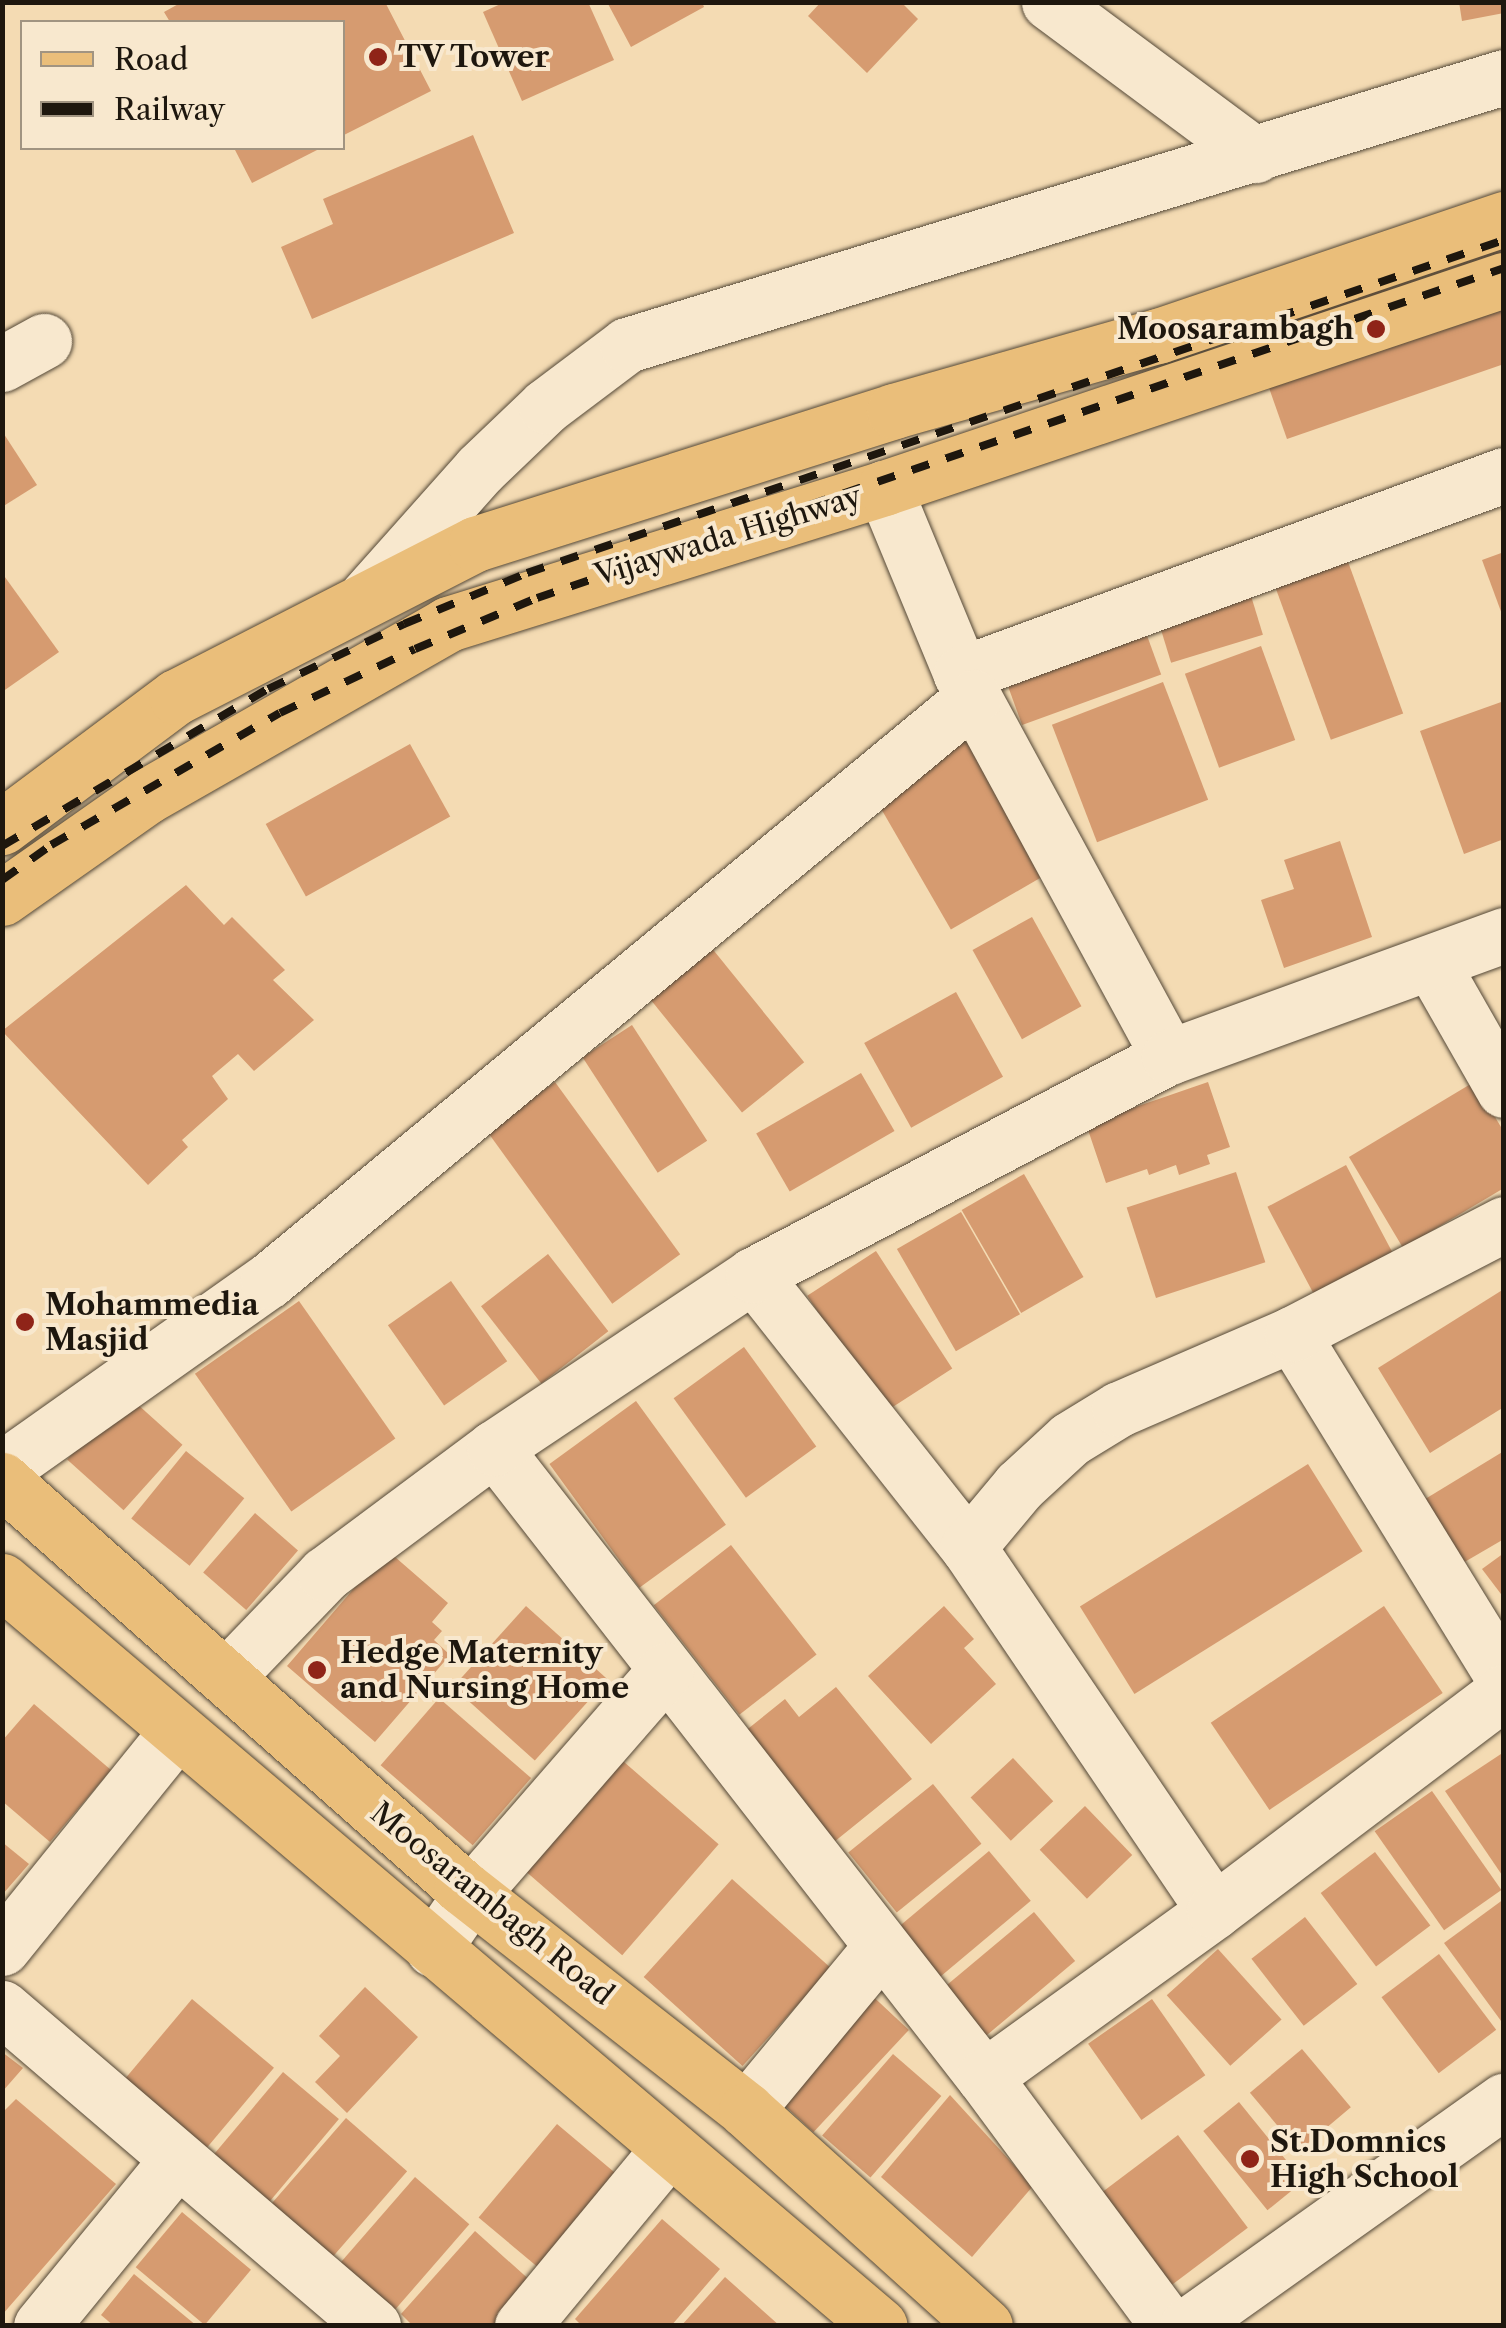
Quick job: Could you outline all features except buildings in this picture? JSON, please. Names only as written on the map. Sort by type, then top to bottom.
[{"type":"main road","points":[[2,826],[176,697],[475,544],[613,498],[1158,336],[1504,219]]},
{"type":"main road","name":"Vijaywada Highway","points":[[2,898],[148,796],[448,624],[884,488],[1504,280]]},
{"type":"main road","name":"Moosarambagh Road","points":[[2,1480],[471,1894],[746,2110],[985,2326]]},
{"type":"main road","points":[[2,1581],[880,2326]]},
{"type":"street","points":[[1078,11],[1254,155]]},
{"type":"street","points":[[366,597],[480,468],[546,406],[627,345],[1504,77]]},
{"type":"street","points":[[2,1469],[268,1281],[968,685],[1504,476]]},
{"type":"street","points":[[884,488],[968,685],[1168,1057]]},
{"type":"street","points":[[226,1677],[325,1574],[494,1448],[753,1274],[1168,1057],[1504,935]]},
{"type":"street","points":[[1432,964],[1504,1090]]},
{"type":"street","points":[[968,1547],[1018,1486],[1070,1439],[1180,1380],[1292,1334],[1504,1224]]},
{"type":"street","points":[[753,1274],[968,1547],[1214,1911]]},
{"type":"street","points":[[1292,1334],[1504,1678]]},
{"type":"street","points":[[494,1448],[984,2078],[1168,2326]]},
{"type":"street","points":[[433,1949],[471,1894],[666,1670]]},
{"type":"street","points":[[984,2078],[1504,1692]]},
{"type":"street","points":[[2,1948],[177,1731]]},
{"type":"street","points":[[746,2110],[880,1948]]},
{"type":"street","points":[[2,2008],[373,2326]]},
{"type":"street","points":[[1187,2326],[1501,2109]]},
{"type":"street","points":[[522,2326],[669,2148]]},
{"type":"street","points":[[41,2326],[176,2161]]},
{"type":"railway","points":[[2,846],[268,689],[404,624],[527,573],[1504,240]]},
{"type":"railway","points":[[2,880],[51,845],[280,713],[415,649],[537,598],[1504,268]]},
{"type":"place","name":"TV Tower","points":[[378,57]]},
{"type":"place","name":"Moosarambagh","points":[[1376,329]]},
{"type":"place","name":"Mohammedia Masjid","points":[[25,1322]]},
{"type":"place","name":"Hedge Maternity and Nursing Home","points":[[317,1670]]},
{"type":"place","name":"St.Domnics High School","points":[[1250,2159]]}]
